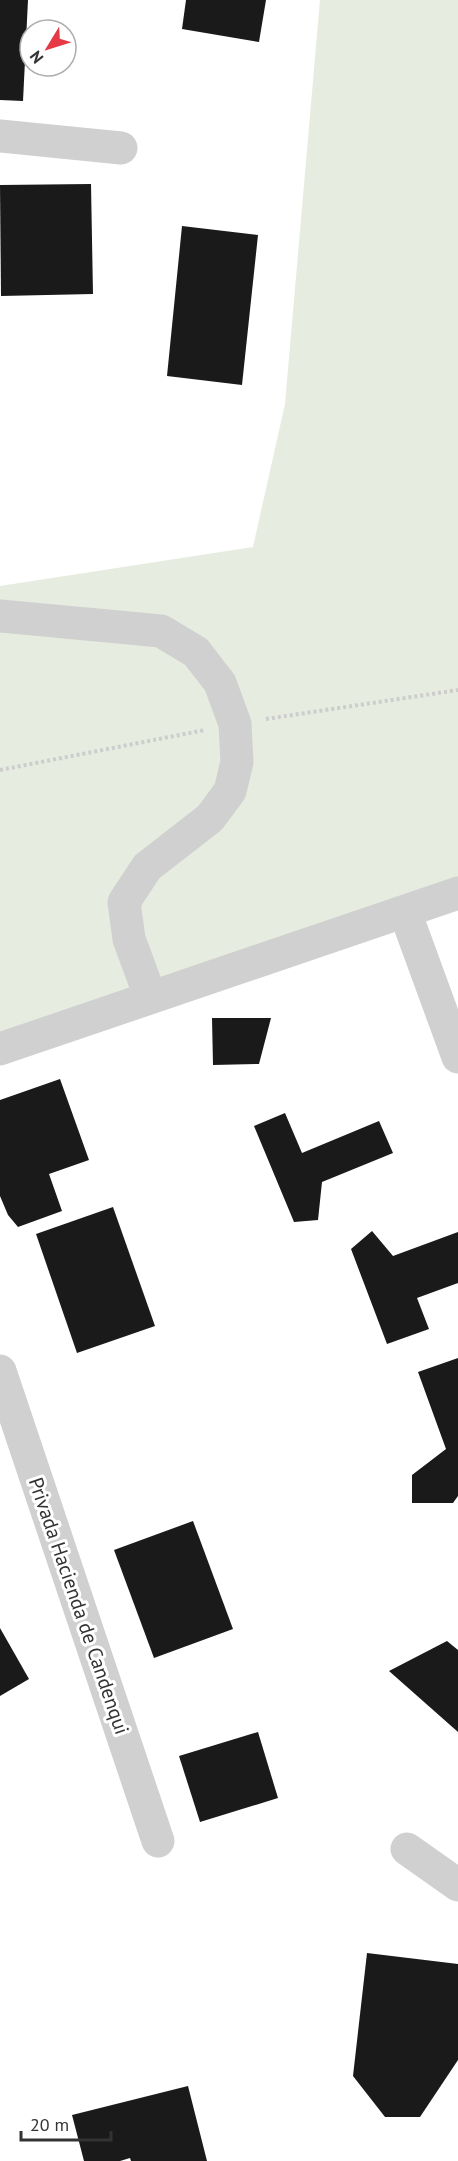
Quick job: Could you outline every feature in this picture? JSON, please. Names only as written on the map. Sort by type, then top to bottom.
[{"type":"street","points":[[0,136],[121,148]]},
{"type":"street","points":[[0,616],[161,631],[196,652],[220,683],[235,724],[237,762],[230,791],[210,818],[147,867],[124,902],[129,939],[150,996]]},
{"type":"street","points":[[0,1049],[150,996],[458,893]]},
{"type":"street","points":[[405,912],[458,1057]]},
{"type":"street","name":"Privada Hacienda de Candenqui","points":[[0,1371],[158,1841]]},
{"type":"street","points":[[406,1849],[458,1885]]},
{"type":"shaded area","points":[[320,0],[458,0],[458,893],[0,1049],[0,586],[253,547],[285,404]]},
{"type":"building","points":[[0,0],[28,0],[27,18],[18,18],[18,78],[24,78],[23,101],[0,100]]},
{"type":"building","points":[[186,0],[266,0],[259,42],[182,29]]},
{"type":"building","points":[[91,184],[93,294],[1,296],[0,185]]},
{"type":"building","points":[[182,226],[258,235],[242,385],[167,376]]},
{"type":"building","points":[[212,1018],[271,1018],[259,1064],[213,1065]]},
{"type":"building","points":[[60,1079],[89,1160],[49,1174],[62,1211],[18,1227],[8,1215],[0,1196],[0,1100]]},
{"type":"building","points":[[285,1113],[302,1153],[379,1121],[393,1153],[322,1182],[318,1220],[294,1222],[254,1126]]},
{"type":"building","points":[[113,1207],[155,1326],[77,1353],[36,1234]]},
{"type":"building","points":[[372,1231],[393,1256],[458,1232],[458,1283],[417,1298],[429,1329],[387,1344],[351,1249]]},
{"type":"building","points":[[458,1358],[458,1496],[453,1503],[412,1503],[412,1475],[446,1449],[418,1372]]},
{"type":"building","points":[[193,1521],[233,1629],[154,1658],[114,1550]]},
{"type":"building","points":[[0,1628],[29,1679],[0,1696]]},
{"type":"building","points":[[447,1641],[458,1650],[458,1732],[389,1671]]},
{"type":"building","points":[[258,1732],[278,1798],[200,1822],[179,1756]]},
{"type":"building","points":[[367,1953],[458,1964],[458,2060],[420,2117],[385,2117],[353,2076]]},
{"type":"building","points":[[188,2086],[207,2161],[131,2161],[130,2158],[120,2161],[84,2161],[72,2115]]}]
